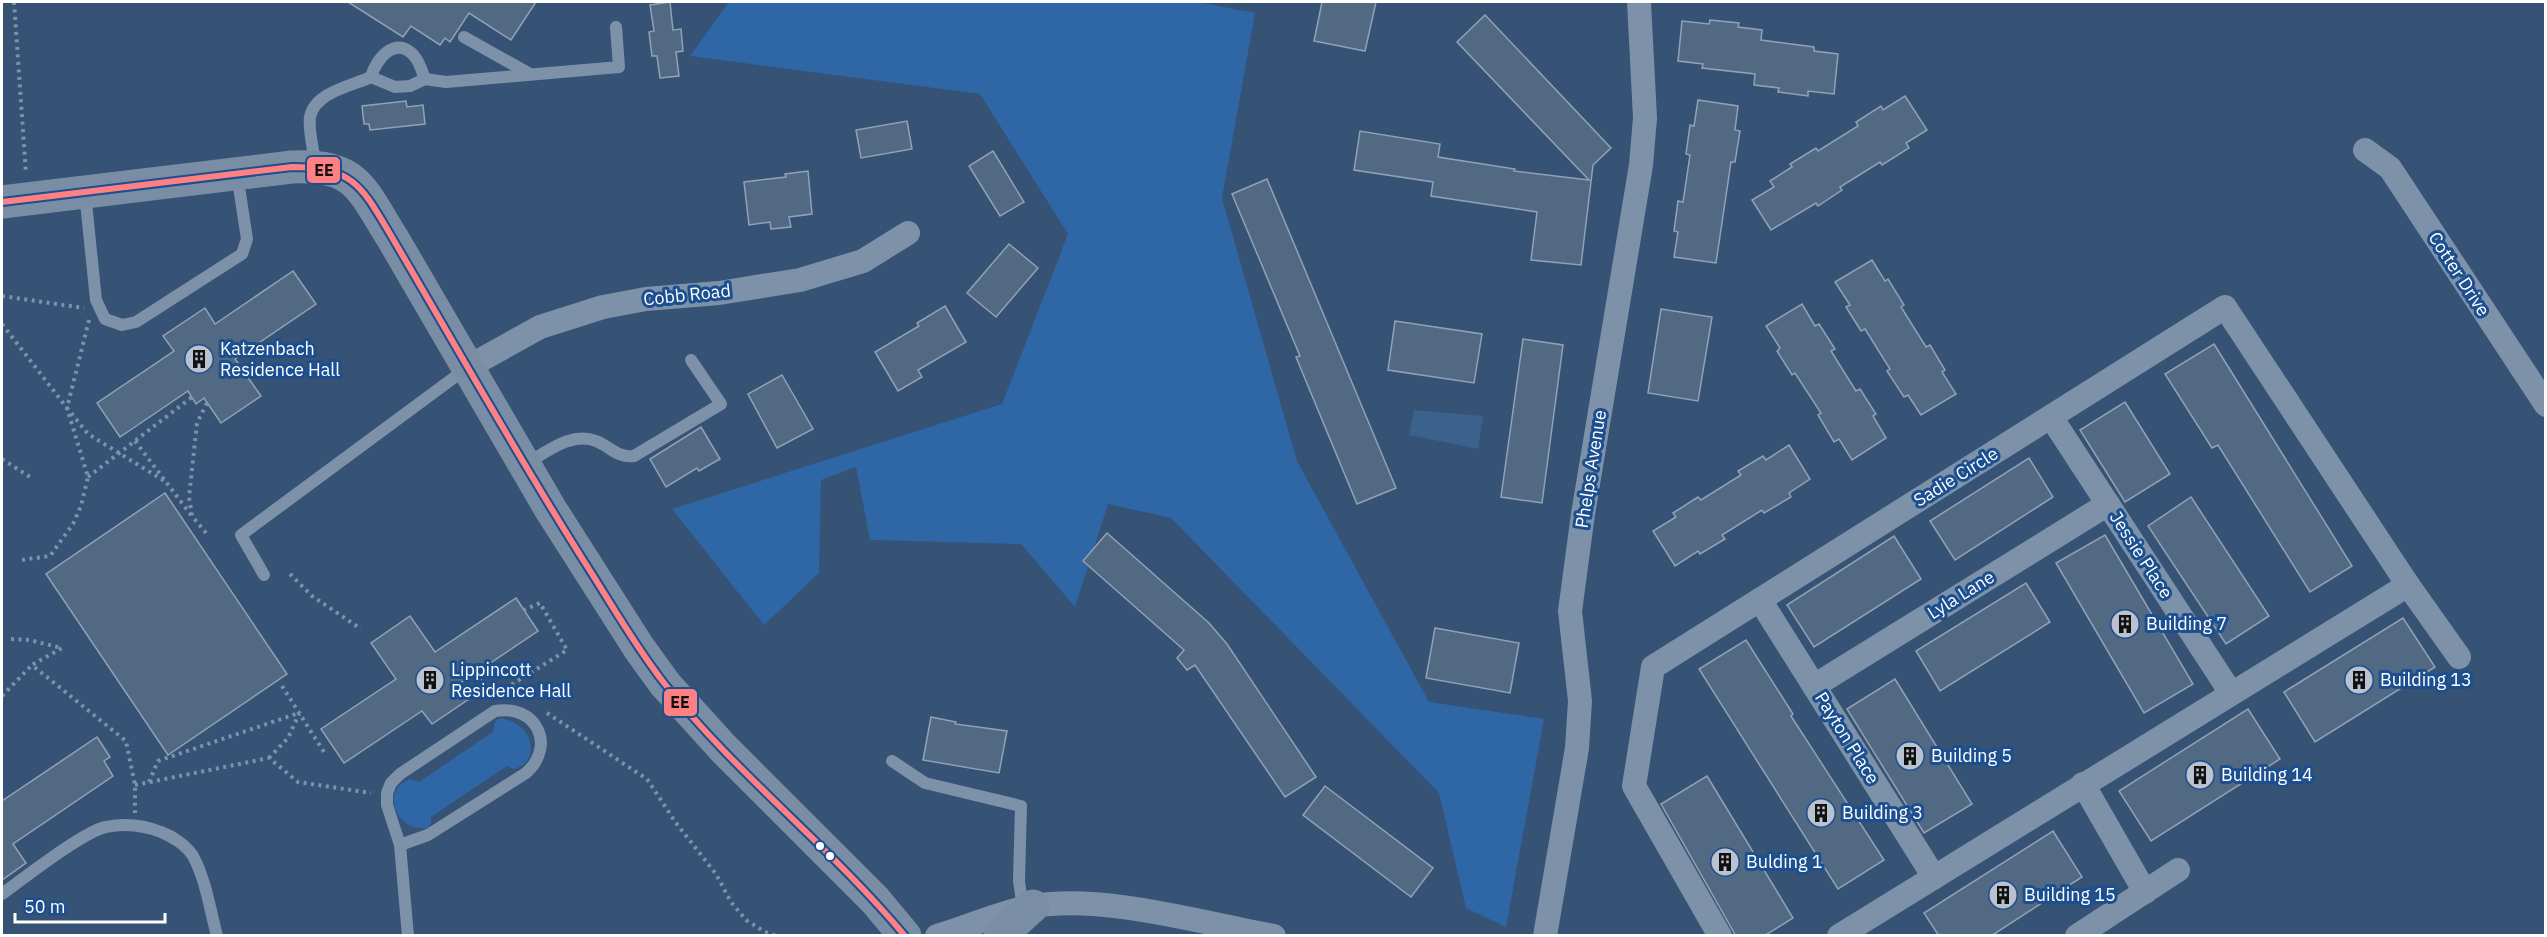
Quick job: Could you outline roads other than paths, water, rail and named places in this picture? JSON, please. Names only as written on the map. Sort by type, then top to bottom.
[{"type":"main road","points":[[14,192],[85,192],[315,166],[334,169],[351,178],[365,195],[393,239],[580,557],[665,684],[723,749],[875,900],[905,936]]},
{"type":"main road","points":[[1000,936],[1028,907]]},
{"type":"street","name":"Phelps Avenue","points":[[1545,936],[1577,748],[1580,700],[1570,611],[1582,514],[1641,165],[1645,118],[1639,2]]},
{"type":"street","name":"Cotter Drive","points":[[2365,150],[2390,168],[2546,405]]},
{"type":"street","name":"Cobb Road","points":[[468,367],[540,327],[603,307],[646,298],[719,293],[800,280],[863,261],[908,233]]},
{"type":"street","name":"Sadie Circle","points":[[1720,936],[1634,786],[1653,667],[2225,307],[2408,585],[2459,657]]},
{"type":"street","name":"Jessie Place","points":[[2051,417],[2232,693]]},
{"type":"street","name":"Lyla Lane","points":[[1814,686],[2108,504]]},
{"type":"street","points":[[1839,936],[2408,585]]},
{"type":"street","name":"Payton Place","points":[[1760,600],[1934,877]]},
{"type":"street","points":[[2084,784],[2145,892]]},
{"type":"street","points":[[2077,936],[2178,870]]},
{"type":"street","points":[[937,936],[1028,907],[1085,903],[1126,908],[1274,936]]},
{"type":"lane","points":[[315,166],[310,117],[320,101],[335,91],[371,77],[395,87],[410,86],[425,79],[446,82],[619,67],[616,27]]},
{"type":"lane","points":[[464,37],[530,74]]},
{"type":"lane","points":[[371,77],[378,59],[393,49],[404,50],[415,56],[425,79]]},
{"type":"lane","points":[[85,192],[96,300],[105,319],[122,325],[136,321],[242,254],[247,239],[237,174]]},
{"type":"lane","points":[[526,464],[565,442],[583,438],[596,441],[623,457],[634,456],[721,404],[691,360]]},
{"type":"lane","points":[[264,575],[241,535],[468,367]]},
{"type":"lane","points":[[400,845],[428,835],[535,765],[542,748],[535,724],[530,718],[513,710],[495,711],[400,774],[391,783],[387,793],[387,805],[400,845],[408,936]]},
{"type":"lane","points":[[892,761],[925,783],[1021,806],[1019,881],[1028,907]]},
{"type":"lane","points":[[2,894],[79,841],[104,827],[135,825],[172,836],[192,855],[207,896],[217,936]]},
{"type":"place","name":"Katzenbach Residence Hall","points":[[199,359]]},
{"type":"place","name":"Building 7","points":[[2125,624]]},
{"type":"place","name":"Lippincott Residence Hall","points":[[430,680]]},
{"type":"place","name":"Building 13","points":[[2359,680]]},
{"type":"place","name":"Building 5","points":[[1910,756]]},
{"type":"place","name":"Building 14","points":[[2200,775]]},
{"type":"place","name":"Building 3","points":[[1821,813]]},
{"type":"place","name":"Bulding 1","points":[[1725,862]]},
{"type":"place","name":"Building 15","points":[[2003,895]]}]
